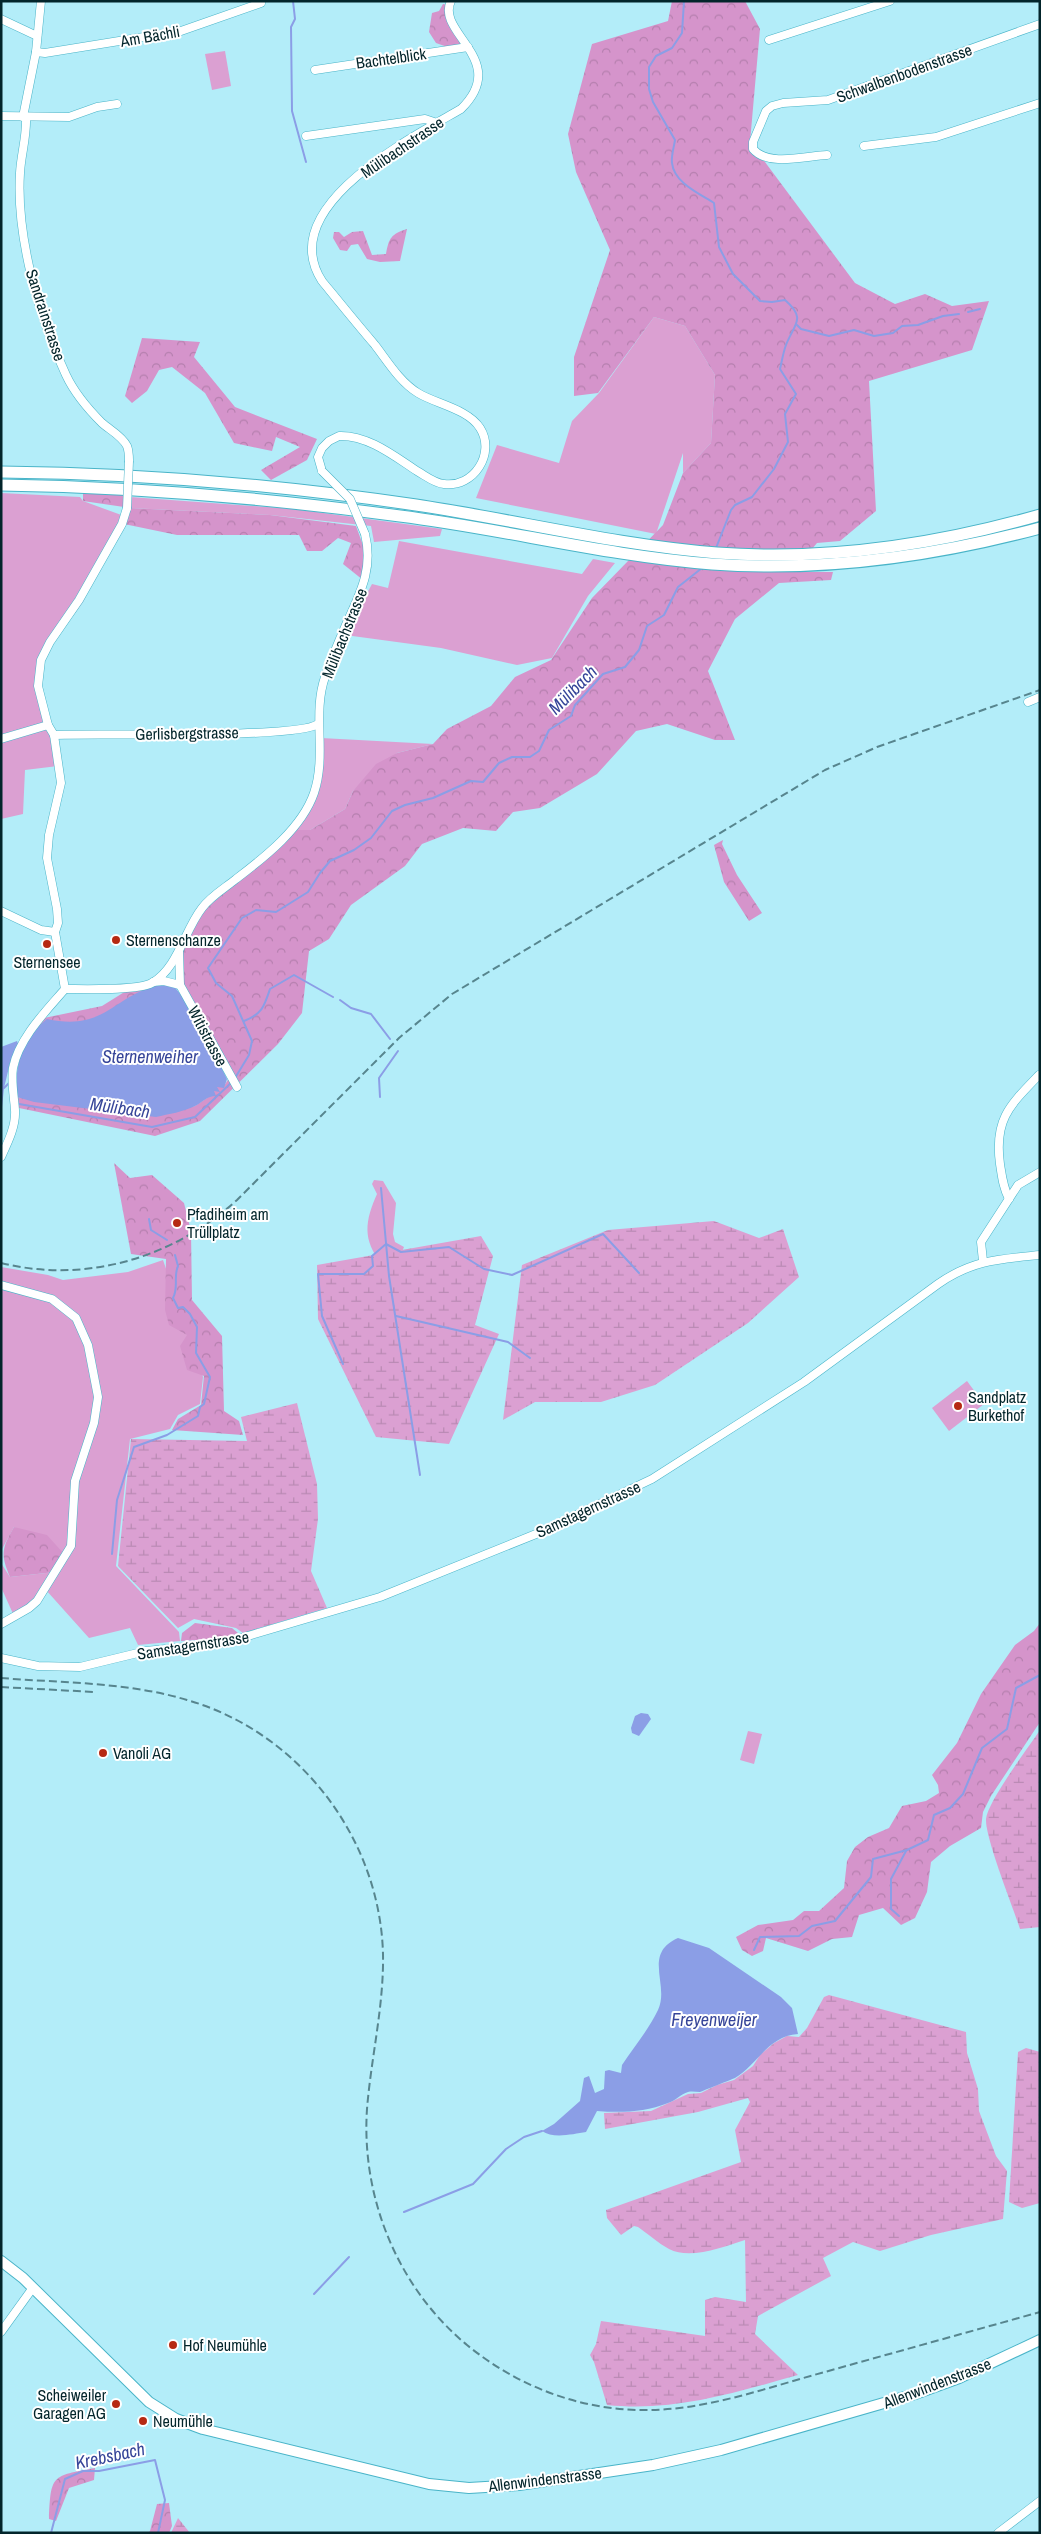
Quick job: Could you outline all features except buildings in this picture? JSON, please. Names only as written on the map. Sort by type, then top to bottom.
[{"type":"highway","points":[[1,472],[176,479],[336,494],[434,508],[710,564],[789,561],[913,544],[1040,515]]},
{"type":"highway","points":[[1,485],[162,491],[309,504],[640,550]]},
{"type":"highway","points":[[789,561],[837,565],[895,559],[975,544],[1040,528]]},
{"type":"main road","name":"Allenwindenstrasse","points":[[1,2260],[74,2327],[149,2402],[176,2419],[203,2429],[379,2473],[429,2484],[469,2488],[552,2481],[653,2465],[721,2450],[915,2394],[959,2378],[1040,2340]]},
{"type":"street","name":"Sandrainstrasse","points":[[41,1],[36,52],[25,117],[26,132],[20,172],[22,229],[30,269],[51,340],[68,378],[102,423],[124,442],[128,450],[129,461],[127,508],[122,524],[84,592],[50,642],[41,660],[38,686],[48,726],[54,735]]},
{"type":"street","name":"Mülibachstrasse","points":[[152,982],[179,951],[202,907],[269,852],[296,824],[315,792],[319,762],[318,724],[320,698],[325,679],[365,580],[368,557],[365,534],[350,499],[322,471],[318,457],[322,448],[339,436],[362,439],[431,480],[444,484],[458,483],[470,478],[484,460],[485,442],[480,427],[466,416],[431,400],[403,381],[322,281],[313,263],[311,251],[317,224],[324,210],[338,195],[374,162],[461,108],[470,100],[476,88],[479,74],[468,47],[450,15],[451,1]]},
{"type":"street","points":[[769,40],[890,1]]},
{"type":"street","name":"Am Bächli","points":[[36,52],[45,53],[163,35],[211,22],[261,3]]},
{"type":"street","points":[[1,19],[37,36]]},
{"type":"street","name":"Schwalbenbodenstrasse","points":[[828,155],[772,159],[759,157],[753,149],[753,142],[766,112],[772,106],[783,103],[828,100],[1040,24]]},
{"type":"street","name":"Bachtelblick","points":[[314,70],[468,47]]},
{"type":"street","points":[[864,146],[936,137],[1040,103]]},
{"type":"street","points":[[1,116],[69,117],[97,107],[117,104]]},
{"type":"street","points":[[306,136],[425,119],[437,122]]},
{"type":"street","points":[[1028,702],[1040,697]]},
{"type":"street","name":"Gerlisbergstrasse","points":[[54,735],[291,730],[311,728],[318,724]]},
{"type":"street","points":[[1,739],[48,726]]},
{"type":"street","points":[[1,1157],[12,1129],[15,1112],[12,1082],[17,1054],[24,1040],[65,989],[55,932],[58,923],[47,858],[49,834],[61,783],[54,735]]},
{"type":"street","points":[[1,911],[41,930],[55,932]]},
{"type":"street","name":"Witistrasse","points":[[179,951],[180,985],[237,1087]]},
{"type":"street","points":[[65,989],[124,989],[164,981],[180,985]]},
{"type":"street","points":[[1009,1199],[1004,1188],[998,1132],[1015,1100],[1039,1075]]},
{"type":"street","points":[[983,1261],[981,1242],[1018,1184],[1040,1172]]},
{"type":"street","name":"Samstagernstrasse","points":[[1,1658],[38,1666],[68,1667],[90,1665],[146,1651],[224,1643],[380,1597],[585,1513],[652,1478],[755,1415],[804,1382],[952,1274],[983,1261],[1040,1255]]},
{"type":"street","points":[[1,1285],[52,1299],[76,1318],[88,1345],[98,1397],[94,1423],[74,1481],[71,1546],[37,1601],[30,1608],[1,1624]]},
{"type":"street","points":[[1,2332],[32,2289]]},
{"type":"street","points":[[998,2533],[1040,2501]]},
{"type":"green space","points":[[672,1],[745,1],[760,29],[750,142],[855,283],[895,304],[925,294],[952,306],[989,301],[972,350],[869,381],[876,511],[840,541],[817,543],[793,572],[833,572],[831,580],[779,583],[735,619],[708,671],[735,740],[715,740],[667,724],[636,731],[597,774],[540,808],[513,812],[496,831],[463,828],[422,844],[405,866],[351,905],[329,939],[309,951],[302,1013],[278,1044],[200,1121],[155,1136],[19,1108],[17,1097],[144,1116],[195,1106],[210,1096],[217,1087],[224,1086],[231,1075],[183,986],[180,955],[202,912],[271,853],[293,830],[310,830],[345,809],[353,791],[376,764],[397,753],[433,744],[447,729],[491,706],[515,677],[551,660],[592,598],[663,525],[683,473],[711,443],[715,375],[685,326],[654,317],[598,393],[574,396],[574,357],[610,250],[576,172],[568,134],[592,44],[668,21]]},
{"type":"green space","points":[[443,4],[449,5],[450,15],[467,45],[456,50],[436,43],[429,32],[432,13],[439,11]]},
{"type":"green space","points":[[225,51],[231,86],[212,90],[205,54]]},
{"type":"green space","points":[[407,229],[400,261],[380,262],[367,259],[358,244],[351,245],[347,251],[340,250],[333,238],[334,232],[339,232],[344,237],[352,232],[363,231],[372,255],[386,254],[392,237]]},
{"type":"green space","points":[[654,317],[685,326],[715,375],[711,443],[683,473],[683,453],[656,534],[476,498],[497,445],[559,463],[572,421],[599,393]]},
{"type":"green space","points":[[142,338],[200,342],[194,357],[235,407],[317,439],[307,460],[271,480],[261,470],[300,447],[276,437],[272,451],[234,443],[205,393],[172,367],[159,370],[147,391],[132,403],[125,396]]},
{"type":"green space","points":[[1,493],[80,497],[83,501],[124,516],[83,602],[41,660],[38,686],[58,766],[25,770],[23,814],[1,819]]},
{"type":"green space","points":[[83,493],[125,495],[124,507],[83,501]]},
{"type":"green space","points":[[130,497],[294,509],[442,529],[440,536],[374,542],[371,526],[270,515],[130,508]]},
{"type":"green space","points":[[130,508],[270,515],[356,526],[364,548],[363,580],[343,564],[351,543],[338,538],[322,551],[307,551],[299,535],[177,535],[124,524]]},
{"type":"green space","points":[[399,541],[582,574],[593,559],[615,563],[588,596],[552,658],[517,665],[441,648],[345,635],[372,584],[388,588]]},
{"type":"green space","points":[[321,738],[433,744],[397,753],[353,791],[345,809],[310,830],[293,830],[318,788]]},
{"type":"green space","points":[[723,840],[722,844],[737,875],[762,913],[749,921],[724,882],[714,845]]},
{"type":"green space","points":[[163,983],[173,984],[99,1018],[75,1024],[45,1023],[23,1044],[44,1018],[102,1006],[126,991]]},
{"type":"green space","points":[[114,1163],[130,1178],[152,1175],[184,1203],[191,1231],[192,1300],[222,1336],[224,1411],[239,1421],[243,1435],[172,1430],[178,1419],[201,1405],[204,1376],[187,1370],[180,1346],[187,1335],[169,1325],[165,1310],[166,1259],[131,1254]]},
{"type":"green space","points":[[374,1180],[383,1181],[396,1203],[393,1234],[395,1242],[404,1247],[401,1254],[382,1264],[371,1247],[368,1238],[368,1222],[377,1194],[372,1184]]},
{"type":"green space","points":[[714,1221],[759,1238],[783,1229],[799,1277],[748,1323],[655,1385],[601,1402],[535,1402],[503,1420],[522,1265],[608,1230]]},
{"type":"green space","points":[[481,1236],[493,1256],[475,1325],[499,1334],[449,1444],[376,1437],[318,1319],[317,1265]]},
{"type":"green space","points":[[163,1260],[203,1377],[200,1404],[178,1415],[170,1429],[130,1439],[116,1566],[179,1632],[180,1641],[138,1645],[130,1628],[89,1638],[46,1590],[65,1555],[14,1527],[1,1551],[1,1267],[48,1275],[63,1280],[128,1272]]},
{"type":"green space","name":"Sandplatz Burkethof","points":[[967,1381],[984,1404],[949,1431],[932,1408]]},
{"type":"green space","points":[[297,1403],[317,1484],[318,1519],[311,1571],[327,1608],[243,1633],[236,1628],[194,1619],[178,1628],[118,1566],[131,1439],[247,1441],[241,1417]]},
{"type":"green space","points":[[14,1527],[47,1535],[65,1555],[55,1572],[10,1577],[4,1551]]},
{"type":"green space","points":[[1,1563],[10,1577],[55,1572],[36,1600],[14,1616],[1,1587]]},
{"type":"green space","points":[[195,1623],[232,1628],[238,1633],[228,1638],[181,1641],[182,1633]]},
{"type":"green space","points":[[1040,1623],[1040,1722],[991,1796],[983,1812],[981,1828],[950,1846],[931,1862],[927,1892],[915,1918],[901,1925],[883,1908],[859,1915],[852,1937],[832,1939],[808,1951],[766,1938],[763,1951],[752,1956],[742,1950],[736,1937],[758,1925],[793,1920],[804,1911],[819,1911],[844,1888],[847,1861],[855,1847],[868,1837],[889,1828],[902,1806],[926,1801],[939,1793],[938,1785],[932,1775],[957,1743],[981,1694],[1015,1645],[1034,1631]]},
{"type":"green space","points":[[1040,1730],[1040,1927],[1020,1929],[994,1856],[986,1819],[988,1811],[1001,1788]]},
{"type":"green space","points":[[748,1731],[762,1734],[754,1764],[740,1760]]},
{"type":"green space","points":[[829,1995],[966,2032],[967,2053],[978,2089],[979,2111],[996,2156],[1007,2171],[1003,2219],[931,2235],[880,2251],[853,2242],[823,2258],[831,2276],[758,2316],[755,2334],[798,2375],[727,2394],[680,2403],[656,2406],[607,2405],[594,2362],[590,2355],[596,2344],[601,2321],[705,2336],[705,2300],[715,2297],[746,2302],[745,2240],[696,2253],[677,2252],[665,2247],[638,2227],[634,2226],[621,2235],[607,2218],[606,2210],[741,2162],[735,2130],[750,2102],[748,2098],[698,2112],[605,2129],[604,2113],[651,2111],[688,2094],[701,2093],[717,2085],[734,2080],[753,2066],[760,2055],[774,2043],[787,2036],[799,2037],[807,2028],[824,1997]]},
{"type":"green space","points":[[1026,2048],[1040,2052],[1040,2203],[1022,2208],[1009,2202],[1018,2052]]},
{"type":"green space","points":[[95,2468],[94,2480],[69,2488],[56,2521],[49,2519],[51,2494],[56,2480],[70,2473]]},
{"type":"green space","points":[[169,2503],[172,2526],[169,2533],[148,2533],[157,2504]]},
{"type":"green space","points":[[178,2518],[190,2533],[171,2533]]},
{"type":"water","name":"Sternenweiher","points":[[161,985],[173,985],[196,1018],[209,1042],[227,1079],[224,1088],[217,1087],[220,1092],[214,1091],[216,1096],[208,1098],[186,1110],[156,1117],[34,1102],[17,1097],[17,1075],[22,1054],[31,1035],[47,1019],[67,1022],[97,1016],[131,996]]},
{"type":"water","points":[[17,1041],[19,1046],[10,1063],[4,1088],[1,1117],[1,1047]]},
{"type":"water","points":[[641,1713],[648,1714],[651,1719],[639,1736],[632,1733],[631,1728],[635,1716]]},
{"type":"water","name":"Freyenweijer","points":[[678,1938],[709,1948],[781,1997],[792,2008],[798,2034],[788,2036],[771,2045],[735,2078],[700,2092],[688,2092],[671,2102],[642,2110],[624,2112],[597,2111],[586,2132],[552,2135],[542,2131],[554,2124],[580,2101],[584,2078],[589,2076],[595,2093],[604,2089],[605,2071],[621,2073],[622,2065],[658,2010],[661,2000],[659,1961],[661,1952],[667,1945]]},
{"type":"waterway","points":[[293,1],[295,19],[291,27],[292,111],[306,162]]},
{"type":"waterway","name":"Mülibach","points":[[684,1],[682,33],[672,48],[656,56],[649,67],[649,89],[653,102],[675,140],[672,157],[674,170],[682,182],[714,203],[719,247],[733,274],[760,301],[785,300],[796,312],[797,317],[797,322],[785,348],[780,369],[796,394],[785,414],[788,442],[774,469],[752,497],[735,505],[731,510],[716,548]]},
{"type":"waterway","points":[[968,312],[980,309]]},
{"type":"waterway","points":[[797,325],[801,329],[829,336],[854,330],[874,336],[893,333],[902,326],[918,325],[943,316],[959,314]]},
{"type":"waterway","name":"Mülibach","points":[[235,1078],[249,1055],[252,1041],[232,996],[216,983],[208,968],[242,918],[256,910],[276,912],[308,892],[330,861],[354,850],[371,838],[392,811],[405,805],[433,798],[471,781],[483,782],[499,763],[512,757],[530,757],[539,751],[549,730],[571,716],[575,705],[603,674],[625,667],[639,650],[647,626],[664,615],[678,587],[702,568]]},
{"type":"waterway","points":[[244,1021],[259,1013],[270,989],[294,975],[333,997]]},
{"type":"waterway","points":[[340,1000],[351,1008],[371,1014],[390,1039]]},
{"type":"waterway","points":[[380,1097],[379,1078],[398,1051]]},
{"type":"waterway","name":"Mülibach","points":[[4,1088],[10,1082]]},
{"type":"waterway","name":"Mülibach","points":[[19,1104],[152,1127],[195,1117],[232,1082]]},
{"type":"waterway","points":[[381,1188],[389,1276],[420,1475]]},
{"type":"waterway","points":[[149,1219],[151,1230],[167,1240]]},
{"type":"waterway","points":[[343,1364],[322,1316],[318,1274],[364,1274],[373,1266],[372,1256],[386,1244],[401,1252],[449,1247],[484,1269],[512,1275],[603,1234],[639,1273]]},
{"type":"waterway","points":[[112,1554],[117,1500],[134,1447],[167,1435],[198,1416],[200,1407],[204,1404],[210,1377],[196,1353],[197,1327],[190,1314],[183,1307],[178,1308],[173,1298],[176,1290],[178,1266],[175,1255]]},
{"type":"waterway","points":[[396,1316],[508,1342],[530,1358]]},
{"type":"waterway","name":"Krebsbach","points":[[754,1950],[760,1937],[799,1936],[812,1926],[835,1921],[871,1877],[873,1859],[907,1850],[928,1840],[934,1815],[950,1808],[963,1794],[982,1748],[1007,1729],[1016,1688],[1040,1675]]},
{"type":"waterway","points":[[899,1916],[891,1909],[891,1879],[906,1851]]},
{"type":"waterway","name":"Krebsbach","points":[[404,2212],[473,2184],[506,2149],[524,2137],[542,2131]]},
{"type":"waterway","name":"Krebsbach","points":[[314,2294],[349,2257]]},
{"type":"waterway","name":"Krebsbach","points":[[51,2533],[65,2479],[83,2471],[99,2471],[155,2460],[165,2500],[158,2533]]},
{"type":"railway","points":[[1,1263],[33,1269],[65,1270],[96,1268],[127,1261],[157,1251],[185,1237],[212,1220],[237,1200],[399,1038],[452,994],[825,770],[877,747],[1040,690]]},
{"type":"railway","points":[[1,1678],[118,1686],[165,1694],[187,1700],[227,1715],[264,1737],[297,1764],[326,1796],[349,1831],[367,1870],[378,1911],[383,1954],[383,1973],[367,2109],[370,2175],[378,2208],[389,2239],[403,2269],[421,2297],[467,2345],[507,2373],[551,2393],[574,2401],[598,2406],[647,2410],[690,2407],[732,2398],[1040,2312]]},
{"type":"railway","points":[[1,1687],[94,1692]]},
{"type":"place","name":"Sternenschanze","points":[[116,940]]},
{"type":"place","name":"Sternensee","points":[[47,944]]},
{"type":"place","name":"Pfadiheim am Trüllplatz","points":[[177,1223]]},
{"type":"place","name":"Sandplatz Burkethof","points":[[958,1406]]},
{"type":"place","name":"Vanoli AG","points":[[103,1753]]},
{"type":"place","name":"Hof Neumühle","points":[[173,2345]]},
{"type":"place","name":"Scheiweiler Garagen AG","points":[[116,2404]]},
{"type":"place","name":"Neumühle","points":[[143,2421]]}]
